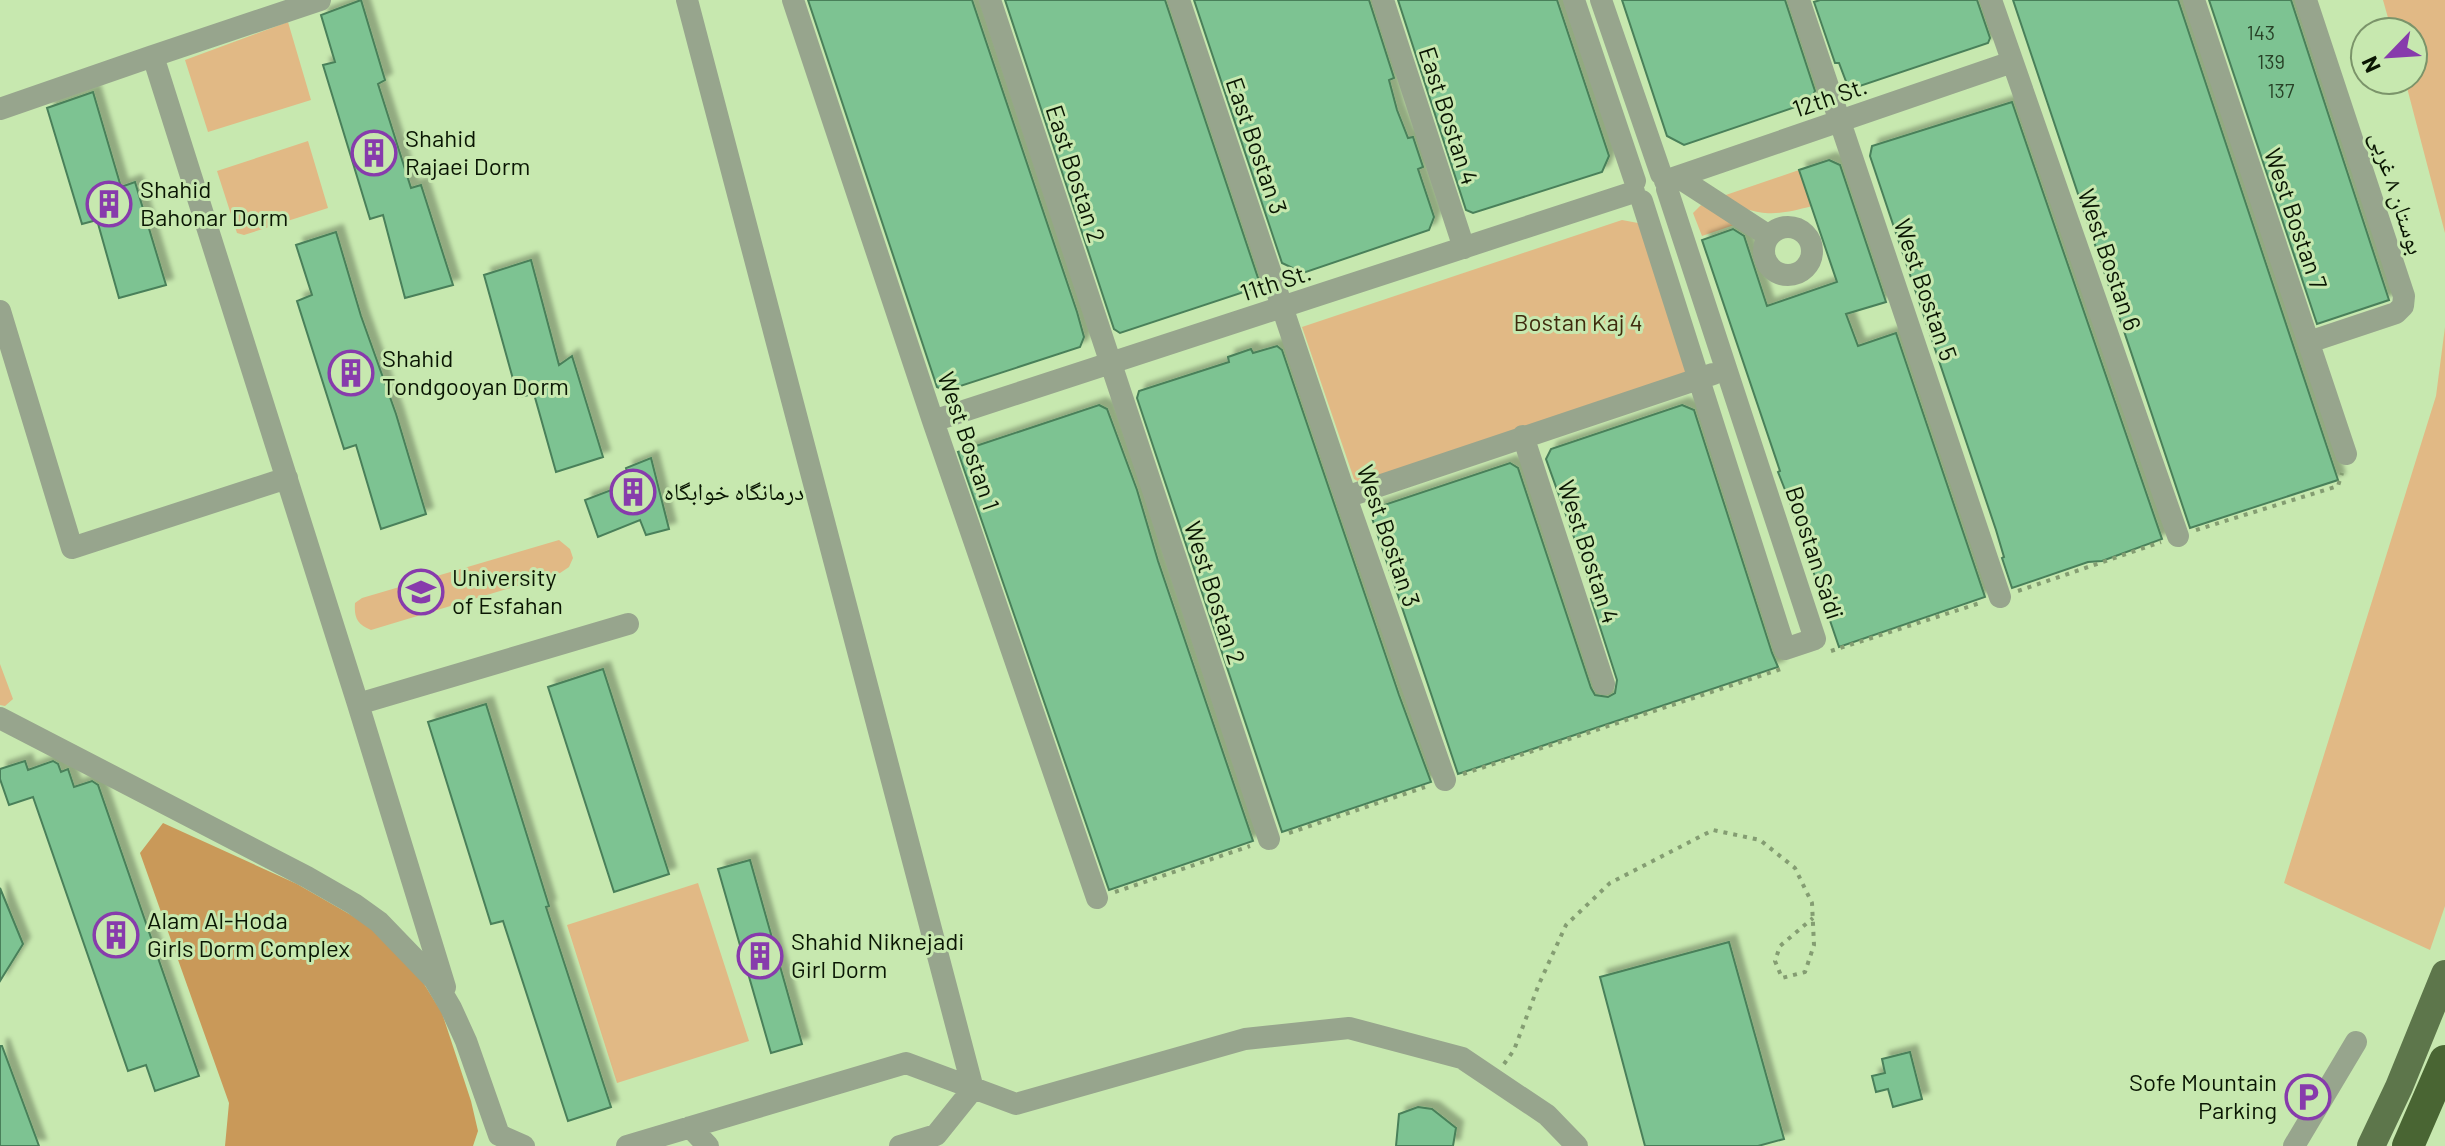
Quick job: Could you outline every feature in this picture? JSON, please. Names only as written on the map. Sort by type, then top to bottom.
[{"type":"highway","points":[[2408,1146],[2445,1061]]},
{"type":"main road","points":[[2371,1146],[2399,1087],[2445,974]]},
{"type":"street","points":[[0,109],[320,0]]},
{"type":"street","points":[[687,0],[973,1089]]},
{"type":"street","name":"West Bostan 1","points":[[793,0],[1097,898]]},
{"type":"street","name":"East Bostan 2","points":[[990,0],[1110,364]]},
{"type":"street","name":"East Bostan 3","points":[[1179,0],[1284,308]]},
{"type":"street","name":"East Bostan 4","points":[[1383,0],[1464,248]]},
{"type":"street","name":"Boostan Sa'di","points":[[1574,0],[1700,379],[1785,649],[1815,639],[1726,369],[1668,180],[1601,0]]},
{"type":"street","name":"West Bostan 5","points":[[1799,0],[2000,597]]},
{"type":"street","name":"West Bostan 6","points":[[1991,0],[2178,536]]},
{"type":"street","name":"West Bostan 7","points":[[2194,0],[2346,454]]},
{"type":"street","name":"بوستان ۸ غربی","points":[[2306,0],[2404,296],[2403,306],[2396,313],[2309,342]]},
{"type":"street","points":[[153,56],[451,1008]]},
{"type":"street","name":"12th St.","points":[[1637,192],[1652,204],[1658,202],[1665,194],[1668,180],[2012,62]]},
{"type":"street","points":[[1668,180],[1769,236]]},
{"type":"street","name":"11th St.","points":[[933,421],[1637,192]]},
{"type":"street","name":"West Bostan 3","points":[[1284,308],[1445,780]]},
{"type":"street","points":[[0,311],[72,548],[287,478]]},
{"type":"street","name":"West Bostan 2","points":[[1110,364],[1269,839]]},
{"type":"street","points":[[1346,497],[1726,369]]},
{"type":"street","name":"West Bostan 4","points":[[1523,436],[1604,684]]},
{"type":"street","points":[[358,704],[628,624]]},
{"type":"street","points":[[0,718],[307,877],[379,922],[434,979],[451,1008],[466,1041],[496,1140],[524,1146]]},
{"type":"street","points":[[627,1146],[906,1063],[1016,1104],[1245,1039],[1349,1028],[1462,1058],[1547,1115],[1577,1146]]},
{"type":"street","points":[[2294,1146],[2356,1042]]},
{"type":"street","points":[[900,1146],[936,1135],[973,1089]]},
{"type":"street","points":[[690,1127],[708,1146]]},
{"type":"path","points":[[1827,653],[2338,486]]},
{"type":"path","points":[[1097,898],[1791,665]]},
{"type":"path","points":[[1494,1078],[1514,1050],[1566,925],[1610,883],[1713,830],[1760,840],[1795,868],[1812,903],[1813,918],[1814,945],[1805,972],[1782,978],[1775,961],[1780,946],[1813,918]]},
{"type":"green space","points":[[2383,0],[2445,0],[2445,233],[2409,96],[2429,96],[2429,16],[2388,16]]},
{"type":"green space","points":[[288,22],[311,100],[208,132],[185,60]]},
{"type":"green space","points":[[308,141],[328,208],[244,235],[237,233],[217,171]]},
{"type":"green space","points":[[1799,170],[1812,206],[1764,213],[1717,198]]},
{"type":"green space","points":[[1701,205],[1737,224],[1702,236],[1693,213]]},
{"type":"green space","name":"Bostan Kaj 4","points":[[1622,220],[1638,223],[1689,371],[1363,484],[1354,479],[1302,327]]},
{"type":"green space","points":[[2445,327],[2445,906],[2430,950],[2284,883],[2436,396]]},
{"type":"green space","points":[[559,540],[570,549],[573,558],[569,567],[560,573],[371,630],[356,617],[355,603],[362,598]]},
{"type":"green space","points":[[0,664],[13,699],[5,706],[0,705]]},
{"type":"green space","points":[[698,883],[749,1041],[617,1083],[567,925]]},
{"type":"shaded area","points":[[163,823],[297,884],[398,942],[442,1013],[478,1131],[473,1146],[225,1146],[229,1103],[140,853]]},
{"type":"building","name":"Shahid Rajaei Dorm","points":[[361,0],[385,80],[378,84],[411,188],[421,185],[453,285],[405,298],[383,215],[370,219],[323,65],[335,62],[321,15]]},
{"type":"building","points":[[808,0],[972,0],[1077,312],[1084,337],[1080,347],[945,391],[937,387]]},
{"type":"building","points":[[1005,0],[1165,0],[1259,281],[1256,288],[1120,333],[1114,329]]},
{"type":"building","points":[[1194,0],[1369,0],[1394,78],[1389,80],[1397,110],[1408,138],[1413,137],[1423,167],[1418,169],[1434,217],[1429,230],[1303,273],[1282,263]]},
{"type":"building","points":[[1398,0],[1557,0],[1609,156],[1602,172],[1473,213],[1466,210]]},
{"type":"building","points":[[1622,0],[1785,0],[1815,91],[1810,102],[1684,145],[1667,136]]},
{"type":"building","points":[[1977,0],[1990,38],[1988,43],[1854,88],[1847,84],[1839,63],[1835,63],[1814,2]]},
{"type":"building","points":[[2013,0],[2178,0],[2338,480],[2190,528]]},
{"type":"building","points":[[2209,0],[2291,0],[2389,300],[2317,324]]},
{"type":"building","name":"Shahid Bahonar Dorm","points":[[93,92],[121,187],[135,182],[166,285],[119,298],[97,220],[82,224],[47,108]]},
{"type":"building","points":[[2012,102],[2162,539],[2012,588],[1996,530],[1870,156],[1872,146]]},
{"type":"building","points":[[1829,160],[1840,165],[1886,302],[1846,314],[1858,346],[1896,333],[1985,597],[1839,647],[1702,240],[1733,229],[1744,236],[1767,306],[1837,282],[1799,170]]},
{"type":"building","name":"Shahid Tondgooyan Dorm","points":[[336,232],[426,514],[381,529],[356,445],[344,449],[297,301],[312,295],[296,245]]},
{"type":"building","points":[[531,260],[559,365],[572,356],[603,457],[556,472],[534,394],[518,397],[484,275]]},
{"type":"building","points":[[1277,346],[1282,350],[1431,782],[1282,832],[1137,398],[1139,391],[1229,362],[1228,357],[1251,349],[1253,353]]},
{"type":"building","points":[[1099,405],[1107,409],[1137,490],[1253,841],[1109,890],[958,452]]},
{"type":"building","points":[[1682,405],[1694,410],[1778,667],[1458,774],[1371,515],[1375,508],[1510,463],[1518,468],[1591,688],[1595,695],[1608,697],[1615,693],[1617,680],[1591,599],[1594,598],[1585,568],[1546,459],[1551,449]]},
{"type":"building","name":"درمانگاه خوابگاه","points":[[651,458],[669,529],[646,535],[640,520],[598,537],[585,500],[630,483],[626,468]]},
{"type":"building","points":[[603,669],[669,874],[614,892],[548,687]]},
{"type":"building","points":[[486,704],[549,906],[546,907],[611,1107],[568,1121],[503,921],[491,924],[428,722]]},
{"type":"building","name":"Alam Al-Hoda Girls Dorm Complex","points":[[25,761],[28,770],[53,761],[61,772],[68,769],[74,787],[92,781],[98,785],[199,1076],[155,1091],[146,1065],[128,1071],[33,797],[9,805],[0,779],[0,769]]},
{"type":"building","name":"Shahid Niknejadi Girl Dorm","points":[[750,860],[802,1044],[771,1053],[718,869]]},
{"type":"building","points":[[0,888],[23,944],[0,981]]},
{"type":"building","points":[[1729,942],[1784,1139],[1758,1146],[1645,1146],[1600,977]]},
{"type":"building","points":[[2,1046],[39,1146],[0,1146]]},
{"type":"building","points":[[1910,1052],[1922,1099],[1893,1107],[1888,1089],[1876,1092],[1872,1076],[1885,1073],[1882,1059]]},
{"type":"building","points":[[1418,1107],[1432,1109],[1456,1128],[1453,1146],[1396,1146],[1399,1114]]},
{"type":"place","name":"Shahid Rajaei Dorm","points":[[374,153]]},
{"type":"place","name":"Shahid Bahonar Dorm","points":[[109,204]]},
{"type":"place","name":"Shahid Tondgooyan Dorm","points":[[351,373]]},
{"type":"place","name":"درمانگاه خوابگاه","points":[[633,492]]},
{"type":"place","name":"University of Esfahan","points":[[421,592]]},
{"type":"place","name":"Alam Al-Hoda Girls Dorm Complex","points":[[116,935]]},
{"type":"place","name":"Shahid Niknejadi Girl Dorm","points":[[760,956]]},
{"type":"place","name":"Sofe Mountain Parking","points":[[2308,1097]]}]
